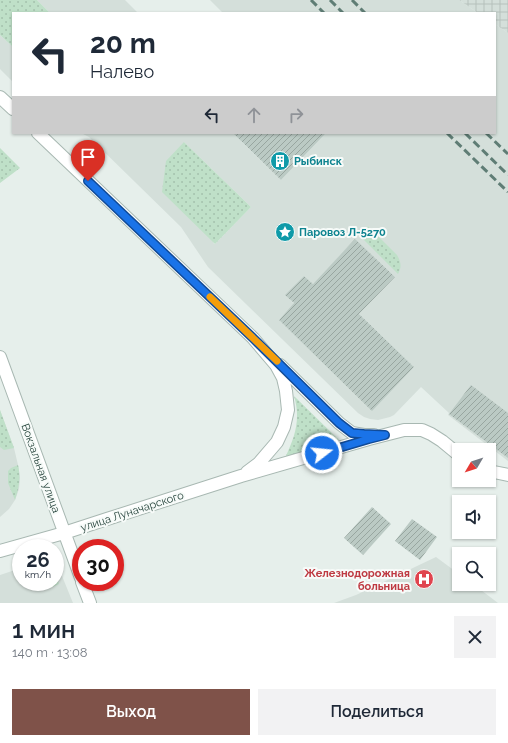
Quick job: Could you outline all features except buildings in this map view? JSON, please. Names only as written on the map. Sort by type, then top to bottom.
[{"type":"street","points":[[0,97],[12,109]]},
{"type":"street","points":[[0,102],[12,109]]},
{"type":"street","points":[[39,134],[253,338],[339,423],[352,433],[385,435]]},
{"type":"street","points":[[241,476],[259,463],[277,442],[284,427],[288,410],[283,378],[276,366],[253,338]]},
{"type":"street","name":"Вокзальная улица","points":[[0,357],[72,555]]},
{"type":"street","name":"улица Луначарского","points":[[0,551],[64,534],[107,518],[241,476],[404,430],[422,430],[432,434],[452,450]]},
{"type":"street","points":[[496,473],[508,476]]},
{"type":"street","points":[[85,591],[90,603]]},
{"type":"shaded area","points":[[37,0],[125,0],[137,12],[49,12]]},
{"type":"shaded area","points":[[210,0],[459,0],[477,12],[222,12]]},
{"type":"shaded area","points":[[459,0],[508,0],[508,33],[496,25],[496,12],[477,12]]},
{"type":"shaded area","points":[[496,25],[508,33],[508,461],[496,452],[496,443],[485,443],[448,415],[449,413],[421,387],[394,415],[390,417],[378,420],[370,419],[358,413],[208,267],[181,227],[89,137],[83,134],[248,134],[241,141],[281,180],[325,134],[496,134]],"holes":[[[184,142],[251,207],[214,244]],[[368,226],[397,256],[359,236]],[[355,240],[395,277],[359,314],[414,367],[372,410],[279,320],[294,304],[286,295],[304,276],[313,284]]]},
{"type":"shaded area","points":[[0,35],[12,46],[12,81],[0,69]]},
{"type":"shaded area","points":[[0,410],[14,448],[20,478],[19,489],[15,500],[9,509],[0,517]]},
{"type":"shaded area","name":"Железнодорожная больница","points":[[436,557],[452,569],[452,591],[482,591],[498,603],[334,603],[356,595]]},
{"type":"shaded area","points":[[12,571],[12,591],[64,591],[64,581],[73,603],[0,603],[0,575]]},
{"type":"green space","points":[[0,0],[37,0],[49,12],[12,12],[12,46],[0,35]]},
{"type":"green space","points":[[184,142],[251,207],[215,244],[162,192],[166,161]]},
{"type":"green space","points":[[0,148],[20,168],[0,183]]},
{"type":"green space","points":[[368,226],[397,255],[400,264],[398,274],[359,235]]},
{"type":"green space","points":[[294,396],[339,440],[285,458],[292,443],[296,428],[297,412]]},
{"type":"green space","points":[[0,410],[14,448],[4,450],[0,447]]},
{"type":"green space","points":[[18,465],[19,482],[15,500],[8,483],[8,471]]},
{"type":"railway","points":[[311,0],[323,12]]},
{"type":"railway","points":[[330,0],[342,12]]},
{"type":"railway","points":[[352,0],[364,12]]},
{"type":"railway","points":[[448,134],[508,192]]},
{"type":"railway","points":[[466,134],[508,175]]},
{"type":"railway","points":[[487,134],[508,154]]},
{"type":"slow traffic","points":[[210,297],[277,361]]},
{"type":"place","name":"Рыбинск","points":[[280,161]]},
{"type":"place","name":"Паровоз Л-5270","points":[[285,232]]},
{"type":"place","name":"Железнодорожная больница","points":[[424,579]]},
{"type":"route","points":[[88,181],[253,338],[339,423],[352,433],[385,435],[322,453]]}]
